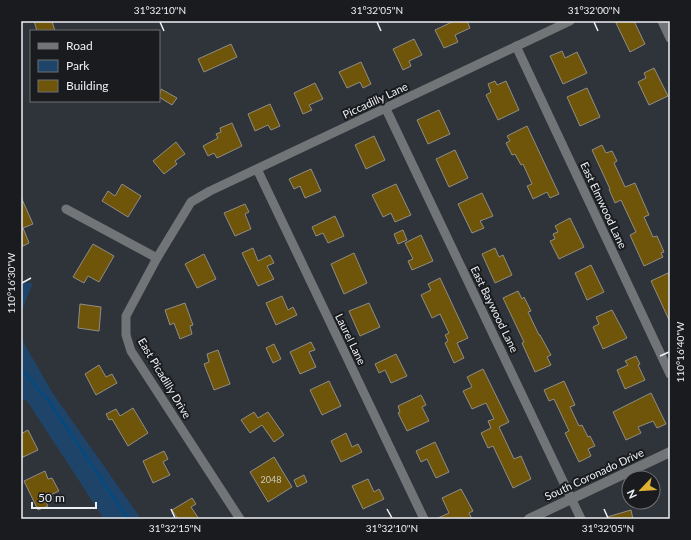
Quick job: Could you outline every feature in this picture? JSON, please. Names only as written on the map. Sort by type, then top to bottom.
[{"type":"street","name":"Piccadilly Lane","points":[[191,202],[210,191],[570,21]]},
{"type":"street","points":[[662,21],[670,38]]},
{"type":"street","name":"East Elmwood Lane","points":[[516,46],[670,374]]},
{"type":"street","name":"East Baywood Lane","points":[[386,109],[581,519]]},
{"type":"street","name":"Laurel Lane","points":[[257,169],[424,519]]},
{"type":"street","name":"East Picadilly Drive","points":[[191,202],[157,258],[126,316],[126,335],[131,351],[240,519]]},
{"type":"street","points":[[66,209],[157,258]]},
{"type":"street","name":"South Coronado Drive","points":[[529,519],[670,452]]},
{"type":"green space","points":[[21,283],[33,283],[21,312]]},
{"type":"green space","points":[[21,338],[52,392],[141,519],[104,519],[27,401],[21,398]]},
{"type":"building","points":[[34,21],[52,21],[55,30],[37,30]]},
{"type":"building","points":[[454,21],[467,21],[470,28],[455,35],[458,42],[444,48],[435,30]]},
{"type":"building","points":[[620,21],[634,21],[645,44],[630,52],[616,23]]},
{"type":"building","points":[[414,39],[422,55],[409,61],[411,66],[403,70],[393,49]]},
{"type":"building","points":[[231,44],[237,57],[204,72],[198,59]]},
{"type":"building","points":[[562,51],[565,58],[577,52],[587,73],[563,84],[550,56]]},
{"type":"building","points":[[361,62],[371,84],[363,88],[360,82],[347,88],[339,72]]},
{"type":"building","points":[[654,68],[668,96],[649,105],[638,82],[646,78],[644,73]]},
{"type":"building","points":[[495,81],[497,85],[506,81],[519,110],[498,120],[486,95],[491,92],[488,84]]},
{"type":"building","points":[[315,83],[323,99],[309,105],[312,110],[303,114],[294,93]]},
{"type":"building","points":[[587,88],[600,117],[580,126],[567,97]]},
{"type":"building","points":[[161,89],[177,98],[172,105],[160,98]]},
{"type":"building","points":[[270,104],[280,126],[271,130],[268,125],[255,131],[248,114]]},
{"type":"building","points":[[439,110],[450,134],[428,144],[417,120]]},
{"type":"building","points":[[232,123],[242,146],[217,158],[214,153],[208,156],[203,146],[218,138],[216,134],[221,132],[220,128]]},
{"type":"building","points":[[527,126],[559,194],[550,198],[547,192],[533,199],[527,186],[532,184],[523,164],[521,165],[515,154],[512,155],[506,143],[510,141],[507,136]]},
{"type":"building","points":[[374,136],[385,160],[366,169],[355,145]]},
{"type":"building","points":[[176,142],[185,154],[175,161],[177,164],[164,174],[153,161]]},
{"type":"building","points":[[602,145],[606,153],[612,151],[617,161],[614,163],[625,187],[635,183],[649,215],[644,217],[653,237],[657,236],[664,252],[661,253],[663,257],[644,266],[630,235],[636,232],[621,200],[615,203],[592,150]]},
{"type":"building","points":[[455,150],[468,178],[449,187],[436,159]]},
{"type":"building","points":[[311,169],[321,191],[305,198],[300,186],[294,189],[289,179]]},
{"type":"building","points":[[122,184],[141,196],[128,217],[102,201],[108,191],[115,196]]},
{"type":"building","points":[[396,184],[411,215],[395,222],[391,213],[383,217],[372,195]]},
{"type":"building","points":[[482,193],[493,216],[480,221],[484,228],[472,233],[458,204]]},
{"type":"building","points":[[21,197],[33,224],[23,228],[29,243],[21,247]]},
{"type":"building","points":[[245,204],[249,212],[245,214],[251,229],[235,236],[224,213]]},
{"type":"building","points":[[335,216],[344,236],[328,243],[323,233],[316,236],[312,227]]},
{"type":"building","points":[[570,218],[584,247],[559,259],[550,241],[555,239],[553,234],[558,232],[555,226]]},
{"type":"building","points":[[403,230],[407,240],[398,244],[394,234]]},
{"type":"building","points":[[421,235],[433,261],[412,270],[408,261],[413,259],[405,243]]},
{"type":"building","points":[[93,244],[114,256],[99,282],[88,276],[84,283],[73,277]]},
{"type":"building","points":[[253,248],[258,261],[270,255],[274,263],[267,266],[274,279],[258,286],[242,253]]},
{"type":"building","points":[[495,248],[499,257],[503,255],[512,275],[495,283],[482,254]]},
{"type":"building","points":[[354,253],[367,283],[344,294],[331,264]]},
{"type":"building","points":[[204,254],[216,279],[197,288],[185,264]]},
{"type":"building","points":[[591,265],[604,292],[587,300],[575,273]]},
{"type":"building","points":[[668,273],[670,278],[670,322],[651,281]]},
{"type":"building","points":[[440,278],[468,338],[457,343],[464,358],[454,363],[445,343],[448,341],[445,335],[449,333],[440,314],[432,318],[421,295],[431,290],[428,284]]},
{"type":"building","points":[[518,291],[522,299],[524,297],[531,311],[528,312],[551,355],[547,357],[551,365],[535,372],[522,343],[524,342],[503,298]]},
{"type":"building","points":[[282,296],[288,310],[293,307],[297,315],[276,325],[266,303]]},
{"type":"building","points":[[185,303],[193,325],[190,326],[192,334],[180,339],[174,323],[170,325],[165,310]]},
{"type":"building","points":[[369,303],[380,327],[360,336],[349,311]]},
{"type":"building","points":[[80,304],[101,307],[99,331],[78,328]]},
{"type":"building","points":[[612,310],[627,338],[603,349],[593,327],[599,324],[596,317]]},
{"type":"building","points":[[311,342],[315,350],[309,352],[316,367],[300,374],[290,352]]},
{"type":"building","points":[[274,344],[281,359],[273,363],[266,348]]},
{"type":"building","points":[[218,350],[230,384],[214,390],[204,364],[209,362],[207,354]]},
{"type":"building","points":[[396,354],[407,376],[391,383],[385,370],[379,373],[375,364]]},
{"type":"building","points":[[636,356],[640,364],[638,365],[645,380],[625,389],[617,370],[628,365],[625,361]]},
{"type":"building","points":[[99,365],[106,377],[112,374],[117,383],[96,395],[85,374]]},
{"type":"building","points":[[483,369],[509,422],[499,427],[514,459],[521,456],[531,479],[513,488],[493,446],[488,448],[481,433],[491,428],[488,421],[494,419],[486,403],[472,409],[463,391],[472,387],[467,377]]},
{"type":"building","points":[[329,381],[341,406],[322,415],[310,390]]},
{"type":"building","points":[[564,381],[575,405],[570,407],[579,426],[582,425],[588,437],[590,436],[595,446],[588,449],[591,456],[579,462],[565,433],[569,431],[554,399],[549,401],[544,390]]},
{"type":"building","points":[[651,393],[666,424],[657,428],[653,421],[638,427],[641,433],[626,440],[613,412]]},
{"type":"building","points":[[421,395],[426,405],[422,407],[429,421],[407,431],[398,413],[400,412],[398,406]]},
{"type":"building","points":[[133,408],[148,433],[128,446],[112,419],[109,420],[106,414],[116,409],[120,416]]},
{"type":"building","points":[[254,412],[258,418],[268,412],[284,435],[274,442],[262,425],[250,433],[241,420]]},
{"type":"building","points":[[28,430],[38,450],[21,458],[21,434]]},
{"type":"building","points":[[346,433],[352,447],[358,444],[362,452],[341,462],[331,441]]},
{"type":"building","points":[[435,442],[449,472],[436,478],[427,459],[421,462],[416,451]]},
{"type":"building","points":[[164,451],[168,459],[163,462],[170,475],[153,483],[143,461]]},
{"type":"building","points":[[274,457],[292,487],[268,502],[250,472]]},
{"type":"building","points":[[45,471],[48,479],[52,478],[59,491],[44,498],[48,506],[38,510],[24,481]]},
{"type":"building","points":[[304,475],[307,482],[297,487],[294,480]]},
{"type":"building","points":[[368,479],[374,492],[379,489],[384,499],[363,509],[352,486]]},
{"type":"building","points":[[461,489],[473,511],[469,513],[472,519],[436,519],[449,513],[442,498]]},
{"type":"building","points":[[192,498],[196,504],[191,507],[199,519],[178,519],[172,510]]},
{"type":"building","points":[[631,510],[633,519],[607,519],[607,517]]},
{"type":"waterway","points":[[21,369],[49,401],[128,519]]}]
